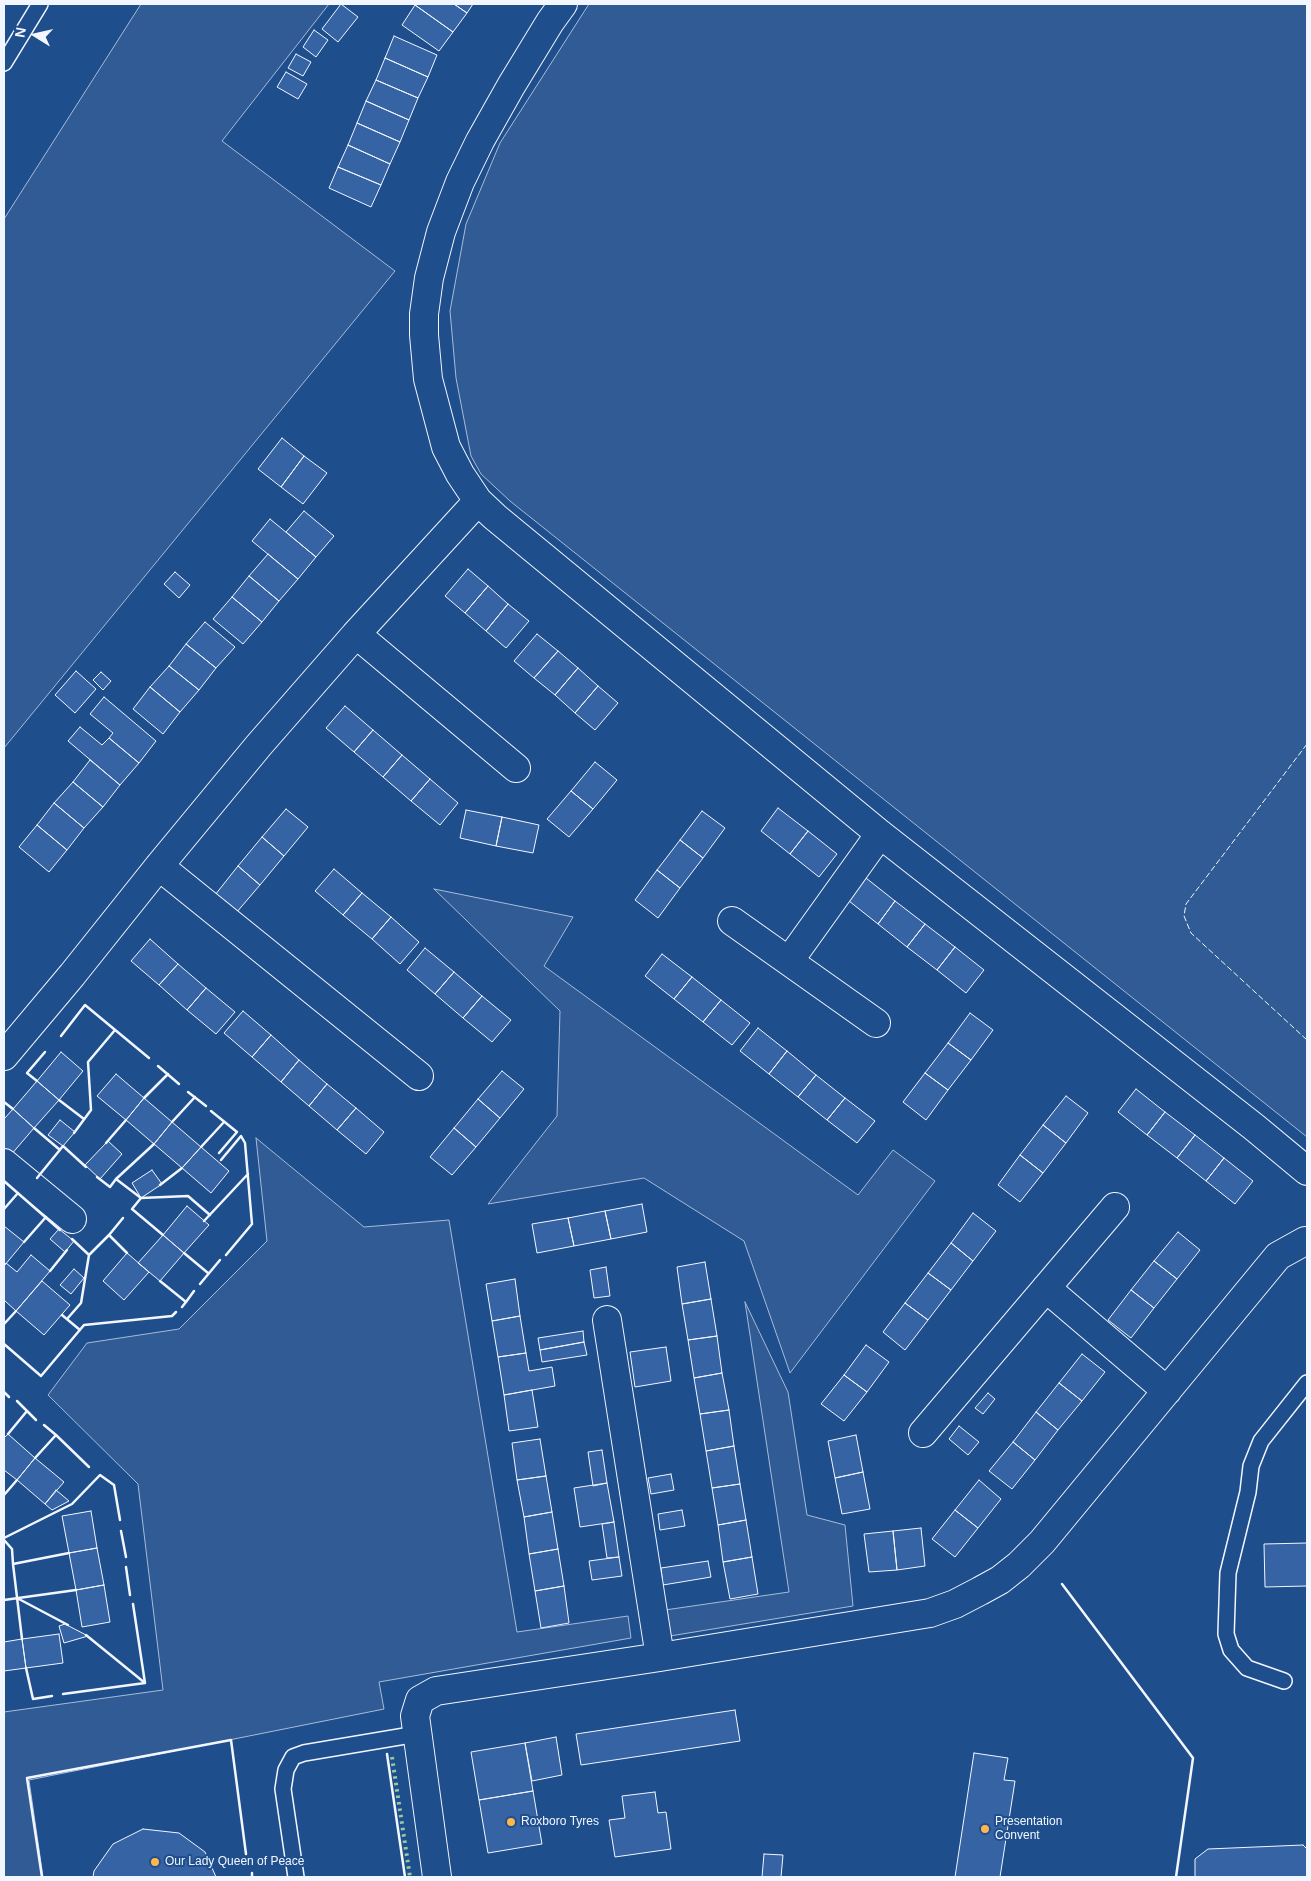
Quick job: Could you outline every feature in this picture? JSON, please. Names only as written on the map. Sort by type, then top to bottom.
[{"type":"street","points":[[563,4],[511,86],[480,141],[460,182],[441,232],[429,278],[424,314],[428,379],[446,447],[460,474],[478,501],[495,518],[880,834],[1254,1127],[1307,1171]]},
{"type":"street","points":[[4,1056],[260,745],[356,634],[478,501]]},
{"type":"street","points":[[356,634],[516,768]]},
{"type":"street","points":[[789,961],[880,834]]},
{"type":"street","points":[[159,866],[419,1076]]},
{"type":"street","points":[[732,921],[876,1023]]},
{"type":"street","points":[[4,1163],[72,1219]]},
{"type":"street","points":[[923,1434],[1115,1206]]},
{"type":"street","points":[[437,1877],[415,1716],[420,1700],[436,1691],[930,1613],[955,1604],[980,1591],[1013,1570],[1042,1542],[1278,1256],[1306,1237]]},
{"type":"street","points":[[1046,1288],[1167,1391]]},
{"type":"street","points":[[607,1320],[660,1657]]},
{"type":"lane","points":[[4,63],[40,4]]},
{"type":"lane","points":[[1284,1681],[1247,1668],[1231,1650],[1226,1634],[1228,1573],[1248,1492],[1251,1466],[1261,1441],[1307,1383]]},
{"type":"lane","points":[[296,1877],[283,1789],[286,1770],[293,1757],[304,1752],[417,1734]]},
{"type":"shaded area","points":[[141,4],[329,4],[222,141],[395,271],[4,748],[4,219]]},
{"type":"shaded area","points":[[589,4],[1307,4],[1307,1137],[510,501],[481,474],[471,456],[456,378],[450,311],[466,224],[500,143]]},
{"type":"shaded area","points":[[434,889],[573,917],[544,966],[858,1195],[893,1150],[935,1181],[790,1373],[744,1241],[644,1178],[488,1204],[557,1116],[560,1011]]},
{"type":"shaded area","points":[[256,1138],[364,1227],[449,1220],[517,1632],[628,1616],[631,1638],[379,1682],[384,1709],[29,1780],[43,1877],[4,1877],[4,1712],[163,1690],[138,1484],[48,1395],[87,1343],[179,1329],[267,1241]]},
{"type":"shaded area","points":[[745,1302],[788,1392],[807,1515],[845,1525],[853,1606],[670,1636],[665,1610],[789,1592]]},
{"type":"building","points":[[341,4],[358,17],[338,42],[322,29]]},
{"type":"building","points":[[416,4],[454,4],[467,13],[453,32]]},
{"type":"building","points":[[454,4],[473,4],[467,13]]},
{"type":"building","points":[[415,5],[453,32],[439,51],[402,25]]},
{"type":"building","points":[[314,30],[328,40],[316,57],[303,47]]},
{"type":"building","points":[[394,36],[437,55],[428,77],[385,58]]},
{"type":"building","points":[[296,54],[311,62],[303,76],[288,68]]},
{"type":"building","points":[[385,58],[428,77],[418,98],[376,80]]},
{"type":"building","points":[[286,72],[307,84],[298,99],[277,87]]},
{"type":"building","points":[[376,80],[418,98],[409,120],[366,101]]},
{"type":"building","points":[[366,101],[409,120],[400,142],[357,123]]},
{"type":"building","points":[[357,123],[400,142],[390,164],[348,145]]},
{"type":"building","points":[[348,145],[390,164],[381,185],[338,167]]},
{"type":"building","points":[[338,167],[381,185],[371,207],[329,188]]},
{"type":"building","points":[[282,438],[304,456],[281,487],[258,469]]},
{"type":"building","points":[[304,456],[327,473],[303,504],[281,487]]},
{"type":"building","points":[[304,511],[334,536],[316,557],[286,532]]},
{"type":"building","points":[[270,519],[316,557],[298,579],[252,541]]},
{"type":"building","points":[[268,554],[298,579],[279,601],[249,576]]},
{"type":"building","points":[[468,569],[488,586],[465,613],[445,596]]},
{"type":"building","points":[[175,572],[190,585],[179,598],[164,584]]},
{"type":"building","points":[[249,576],[279,601],[262,622],[232,597]]},
{"type":"building","points":[[488,586],[508,604],[486,631],[465,613]]},
{"type":"building","points":[[232,597],[262,622],[243,644],[213,619]]},
{"type":"building","points":[[508,604],[529,621],[506,648],[486,631]]},
{"type":"building","points":[[205,622],[235,647],[216,668],[186,644]]},
{"type":"building","points":[[537,634],[558,651],[534,678],[514,661]]},
{"type":"building","points":[[186,644],[216,668],[199,690],[169,666]]},
{"type":"building","points":[[558,651],[578,668],[555,695],[534,678]]},
{"type":"building","points":[[169,666],[199,690],[180,712],[150,687]]},
{"type":"building","points":[[578,668],[598,686],[575,713],[555,695]]},
{"type":"building","points":[[76,671],[96,689],[75,713],[55,695]]},
{"type":"building","points":[[101,672],[111,681],[103,690],[93,680]]},
{"type":"building","points":[[598,686],[618,703],[595,730],[575,713]]},
{"type":"building","points":[[150,687],[180,712],[163,734],[133,709]]},
{"type":"building","points":[[104,697],[156,741],[139,763],[109,738],[113,733],[90,714]]},
{"type":"building","points":[[345,706],[373,730],[354,752],[326,728]]},
{"type":"building","points":[[80,727],[102,745],[109,738],[139,763],[120,785],[68,741]]},
{"type":"building","points":[[373,730],[402,755],[383,777],[354,752]]},
{"type":"building","points":[[402,755],[430,779],[411,801],[383,777]]},
{"type":"building","points":[[90,760],[120,785],[103,807],[73,782]]},
{"type":"building","points":[[595,762],[617,780],[593,809],[571,791]]},
{"type":"building","points":[[430,779],[458,803],[440,825],[411,801]]},
{"type":"building","points":[[73,782],[103,807],[84,828],[54,803]]},
{"type":"building","points":[[571,791],[593,809],[569,837],[547,819]]},
{"type":"building","points":[[54,803],[84,828],[67,850],[37,825]]},
{"type":"building","points":[[778,808],[808,831],[790,854],[761,831]]},
{"type":"building","points":[[286,809],[308,827],[284,856],[262,837]]},
{"type":"building","points":[[466,810],[502,817],[496,846],[460,838]]},
{"type":"building","points":[[702,811],[725,828],[703,858],[680,840]]},
{"type":"building","points":[[502,817],[539,825],[533,853],[496,846]]},
{"type":"building","points":[[37,825],[67,850],[49,872],[19,847]]},
{"type":"building","points":[[808,831],[837,854],[819,877],[790,854]]},
{"type":"building","points":[[262,837],[284,856],[260,885],[238,866]]},
{"type":"building","points":[[680,840],[703,858],[680,888],[657,870]]},
{"type":"building","points":[[238,866],[260,885],[236,913],[215,895]]},
{"type":"building","points":[[334,869],[362,893],[343,915],[315,891]]},
{"type":"building","points":[[657,870],[680,888],[658,918],[635,900]]},
{"type":"building","points":[[866,878],[895,901],[878,924],[849,901]]},
{"type":"building","points":[[362,893],[391,917],[372,939],[343,915]]},
{"type":"building","points":[[895,901],[925,924],[907,947],[878,924]]},
{"type":"building","points":[[391,917],[419,942],[400,964],[372,939]]},
{"type":"building","points":[[925,924],[955,947],[937,970],[907,947]]},
{"type":"building","points":[[150,939],[178,964],[159,985],[131,961]]},
{"type":"building","points":[[955,947],[984,970],[966,993],[937,970]]},
{"type":"building","points":[[425,948],[454,972],[435,994],[407,970]]},
{"type":"building","points":[[662,954],[692,977],[674,999],[645,976]]},
{"type":"building","points":[[178,964],[206,988],[187,1010],[159,985]]},
{"type":"building","points":[[454,972],[482,996],[463,1018],[435,994]]},
{"type":"building","points":[[692,977],[721,1000],[703,1022],[674,999]]},
{"type":"building","points":[[206,988],[235,1012],[216,1034],[187,1010]]},
{"type":"building","points":[[482,996],[511,1020],[492,1042],[463,1018]]},
{"type":"building","points":[[721,1000],[750,1023],[732,1045],[703,1022]]},
{"type":"building","points":[[243,1011],[271,1035],[252,1057],[224,1033]]},
{"type":"building","points":[[970,1013],[993,1030],[971,1060],[948,1043]]},
{"type":"building","points":[[758,1028],[787,1051],[769,1074],[740,1051]]},
{"type":"building","points":[[271,1035],[299,1060],[281,1082],[252,1057]]},
{"type":"building","points":[[948,1043],[971,1060],[948,1090],[925,1073]]},
{"type":"building","points":[[787,1051],[816,1075],[798,1097],[769,1074]]},
{"type":"building","points":[[61,1052],[83,1071],[59,1100],[37,1081]]},
{"type":"building","points":[[299,1060],[327,1084],[309,1106],[281,1082]]},
{"type":"building","points":[[502,1071],[524,1089],[500,1118],[478,1099]]},
{"type":"building","points":[[925,1073],[948,1090],[926,1120],[903,1102]]},
{"type":"building","points":[[116,1074],[144,1098],[126,1120],[97,1096]]},
{"type":"building","points":[[816,1075],[845,1098],[827,1120],[798,1097]]},
{"type":"building","points":[[37,1081],[59,1100],[34,1128],[13,1109]]},
{"type":"building","points":[[327,1084],[356,1108],[337,1130],[309,1106]]},
{"type":"building","points":[[1136,1089],[1165,1112],[1147,1135],[1118,1112]]},
{"type":"building","points":[[1066,1096],[1088,1113],[1066,1143],[1043,1125]]},
{"type":"building","points":[[144,1098],[172,1122],[154,1144],[126,1120]]},
{"type":"building","points":[[845,1098],[875,1121],[857,1143],[827,1120]]},
{"type":"building","points":[[478,1099],[500,1118],[476,1147],[454,1128]]},
{"type":"building","points":[[356,1108],[384,1132],[366,1154],[337,1130]]},
{"type":"building","points":[[13,1109],[34,1128],[10,1156],[4,1151],[4,1119]]},
{"type":"building","points":[[1165,1112],[1195,1135],[1177,1158],[1147,1135]]},
{"type":"building","points":[[60,1120],[75,1132],[63,1146],[48,1135]]},
{"type":"building","points":[[172,1122],[201,1147],[182,1168],[154,1144]]},
{"type":"building","points":[[1043,1125],[1066,1143],[1043,1173],[1020,1155]]},
{"type":"building","points":[[454,1128],[476,1147],[452,1175],[430,1157]]},
{"type":"building","points":[[1195,1135],[1224,1158],[1206,1181],[1177,1158]]},
{"type":"building","points":[[108,1141],[122,1154],[100,1179],[85,1165]]},
{"type":"building","points":[[201,1147],[229,1171],[211,1193],[182,1168]]},
{"type":"building","points":[[1020,1155],[1043,1173],[1020,1202],[998,1185]]},
{"type":"building","points":[[1224,1158],[1253,1181],[1235,1204],[1206,1181]]},
{"type":"building","points":[[152,1170],[162,1184],[141,1198],[132,1183]]},
{"type":"building","points":[[642,1204],[647,1232],[611,1239],[605,1211]]},
{"type":"building","points":[[187,1206],[209,1225],[184,1253],[163,1235]]},
{"type":"building","points":[[605,1211],[611,1239],[574,1246],[568,1218]]},
{"type":"building","points":[[973,1213],[996,1231],[973,1261],[951,1243]]},
{"type":"building","points":[[568,1218],[574,1246],[537,1253],[532,1224]]},
{"type":"building","points":[[4,1226],[24,1242],[4,1266]]},
{"type":"building","points":[[59,1229],[74,1241],[65,1252],[50,1239]]},
{"type":"building","points":[[1178,1232],[1200,1250],[1177,1279],[1154,1261]]},
{"type":"building","points":[[163,1235],[184,1253],[160,1281],[138,1263]]},
{"type":"building","points":[[951,1243],[973,1261],[951,1290],[928,1273]]},
{"type":"building","points":[[127,1253],[149,1272],[124,1300],[103,1281]]},
{"type":"building","points":[[31,1255],[50,1271],[16,1311],[4,1300],[4,1266],[6,1263],[17,1272]]},
{"type":"building","points":[[1154,1261],[1177,1279],[1154,1308],[1131,1290]]},
{"type":"building","points":[[705,1262],[711,1299],[682,1304],[677,1267]]},
{"type":"building","points":[[606,1267],[610,1296],[594,1298],[590,1270]]},
{"type":"building","points":[[74,1269],[84,1278],[71,1294],[60,1285]]},
{"type":"building","points":[[928,1273],[951,1290],[928,1320],[905,1303]]},
{"type":"building","points":[[515,1279],[520,1316],[492,1321],[486,1284]]},
{"type":"building","points":[[42,1281],[70,1305],[44,1335],[16,1311]]},
{"type":"building","points":[[1131,1290],[1154,1308],[1131,1338],[1108,1320]]},
{"type":"building","points":[[711,1299],[717,1336],[688,1340],[682,1304]]},
{"type":"building","points":[[905,1303],[928,1320],[905,1350],[883,1332]]},
{"type":"building","points":[[520,1316],[526,1353],[498,1357],[492,1321]]},
{"type":"building","points":[[583,1331],[584,1342],[540,1350],[538,1338]]},
{"type":"building","points":[[717,1336],[722,1373],[694,1378],[688,1340]]},
{"type":"building","points":[[584,1342],[587,1355],[542,1362],[540,1350]]},
{"type":"building","points":[[866,1345],[889,1362],[867,1392],[844,1375]]},
{"type":"building","points":[[666,1347],[671,1381],[635,1387],[630,1352]]},
{"type":"building","points":[[526,1353],[529,1371],[552,1367],[555,1386],[504,1395],[498,1357]]},
{"type":"building","points":[[1082,1354],[1105,1372],[1082,1401],[1059,1383]]},
{"type":"building","points":[[722,1373],[729,1410],[700,1414],[694,1378]]},
{"type":"building","points":[[844,1375],[867,1392],[844,1421],[821,1404]]},
{"type":"building","points":[[1059,1383],[1082,1401],[1058,1430],[1036,1412]]},
{"type":"building","points":[[532,1390],[538,1427],[509,1431],[504,1395]]},
{"type":"building","points":[[988,1393],[995,1399],[983,1414],[975,1408]]},
{"type":"building","points":[[729,1410],[734,1446],[706,1451],[700,1414]]},
{"type":"building","points":[[1036,1412],[1058,1430],[1035,1460],[1013,1442]]},
{"type":"building","points":[[959,1426],[979,1442],[968,1455],[949,1439]]},
{"type":"building","points":[[8,1434],[35,1458],[17,1480],[4,1470],[4,1438]]},
{"type":"building","points":[[856,1435],[863,1472],[835,1478],[828,1441]]},
{"type":"building","points":[[540,1439],[546,1476],[517,1480],[512,1443]]},
{"type":"building","points":[[1013,1442],[1035,1460],[1012,1489],[989,1471]]},
{"type":"building","points":[[734,1446],[740,1484],[712,1488],[706,1451]]},
{"type":"building","points":[[602,1450],[607,1483],[593,1486],[588,1452]]},
{"type":"building","points":[[35,1458],[64,1482],[45,1504],[17,1480]]},
{"type":"building","points":[[863,1472],[870,1509],[842,1514],[835,1478]]},
{"type":"building","points":[[671,1474],[674,1490],[651,1494],[648,1478]]},
{"type":"building","points":[[546,1476],[552,1512],[524,1517],[517,1480]]},
{"type":"building","points":[[979,1480],[1001,1499],[978,1528],[955,1510]]},
{"type":"building","points":[[607,1483],[614,1522],[580,1527],[574,1488]]},
{"type":"building","points":[[740,1484],[746,1520],[718,1525],[712,1488]]},
{"type":"building","points":[[56,1490],[69,1501],[52,1510],[45,1504]]},
{"type":"building","points":[[682,1510],[685,1526],[660,1530],[658,1514]]},
{"type":"building","points":[[955,1510],[978,1528],[955,1557],[932,1539]]},
{"type":"building","points":[[91,1511],[97,1548],[69,1553],[62,1516]]},
{"type":"building","points":[[552,1512],[558,1549],[529,1554],[524,1517]]},
{"type":"building","points":[[746,1520],[752,1557],[723,1562],[718,1525]]},
{"type":"building","points":[[614,1522],[619,1557],[607,1558],[602,1524]]},
{"type":"building","points":[[921,1528],[925,1566],[897,1570],[893,1531]]},
{"type":"building","points":[[893,1531],[897,1570],[869,1572],[864,1534]]},
{"type":"building","points":[[1307,1543],[1307,1586],[1265,1587],[1264,1544]]},
{"type":"building","points":[[97,1548],[104,1585],[76,1590],[69,1553]]},
{"type":"building","points":[[558,1549],[564,1586],[535,1591],[529,1554]]},
{"type":"building","points":[[619,1557],[622,1576],[592,1580],[589,1561]]},
{"type":"building","points":[[752,1557],[758,1594],[730,1599],[723,1562]]},
{"type":"building","points":[[708,1561],[711,1577],[663,1585],[661,1568]]},
{"type":"building","points":[[104,1585],[110,1622],[82,1627],[76,1590]]},
{"type":"building","points":[[564,1586],[569,1623],[541,1628],[535,1591]]},
{"type":"building","points":[[65,1624],[88,1636],[64,1643],[59,1626]]},
{"type":"building","points":[[59,1634],[63,1663],[26,1668],[22,1639]]},
{"type":"building","points":[[22,1639],[26,1668],[4,1671],[4,1642]]},
{"type":"building","points":[[735,1710],[740,1741],[581,1765],[576,1734]]},
{"type":"building","points":[[556,1737],[562,1775],[532,1781],[525,1743]]},
{"type":"building","points":[[525,1743],[533,1791],[479,1800],[471,1752]]},
{"type":"building","name":"Presentation Convent","points":[[974,1753],[1008,1758],[1004,1780],[1015,1781],[1000,1877],[955,1877]]},
{"type":"building","name":"Roxboro Tyres","points":[[533,1791],[542,1844],[488,1853],[479,1800]]},
{"type":"building","points":[[655,1792],[658,1813],[666,1812],[671,1849],[615,1857],[609,1820],[625,1818],[622,1796]]},
{"type":"building","name":"Our Lady Queen of Peace","points":[[143,1829],[179,1833],[205,1852],[216,1877],[93,1877],[94,1871],[113,1844]]},
{"type":"building","points":[[1303,1845],[1307,1849],[1307,1877],[1195,1877],[1195,1859],[1208,1849]]},
{"type":"building","points":[[764,1854],[783,1855],[781,1877],[762,1877]]},
{"type":"hedge","points":[[392,1757],[410,1877]]},
{"type":"fence","points":[[1307,744],[1186,904],[1184,916],[1191,933],[1307,1040]]},
{"type":"wall","points":[[61,1036],[85,1005],[149,1058]]},
{"type":"wall","points":[[74,1133],[91,1110],[88,1062],[115,1030]]},
{"type":"wall","points":[[37,1081],[27,1073],[45,1052]]},
{"type":"wall","points":[[158,1066],[179,1084]]},
{"type":"wall","points":[[144,1098],[168,1074]]},
{"type":"wall","points":[[188,1092],[206,1106]]},
{"type":"wall","points":[[172,1122],[195,1097]]},
{"type":"wall","points":[[59,1100],[84,1119]]},
{"type":"wall","points":[[4,1102],[13,1109]]},
{"type":"wall","points":[[211,1111],[237,1132],[219,1153]]},
{"type":"wall","points":[[106,1143],[126,1120]]},
{"type":"wall","points":[[201,1147],[224,1122]]},
{"type":"wall","points":[[34,1128],[60,1150]]},
{"type":"wall","points":[[221,1160],[241,1136],[245,1143],[252,1224],[226,1255]]},
{"type":"wall","points":[[116,1179],[154,1144]]},
{"type":"wall","points":[[37,1178],[63,1146],[86,1167]]},
{"type":"wall","points":[[160,1185],[182,1168]]},
{"type":"wall","points":[[204,1221],[248,1174]]},
{"type":"wall","points":[[97,1177],[110,1187],[116,1179],[141,1198],[132,1209],[163,1235]]},
{"type":"wall","points":[[4,1181],[60,1230]]},
{"type":"wall","points":[[4,1209],[18,1193]]},
{"type":"wall","points":[[141,1198],[188,1196],[210,1215]]},
{"type":"wall","points":[[24,1242],[46,1217]]},
{"type":"wall","points":[[109,1235],[123,1218]]},
{"type":"wall","points":[[89,1255],[109,1235],[127,1253]]},
{"type":"wall","points":[[67,1319],[81,1303],[89,1255],[72,1239]]},
{"type":"wall","points":[[50,1271],[67,1250]]},
{"type":"wall","points":[[184,1253],[208,1273]]},
{"type":"wall","points":[[200,1284],[220,1260]]},
{"type":"wall","points":[[160,1281],[186,1302],[182,1307]]},
{"type":"wall","points":[[186,1302],[194,1291]]},
{"type":"wall","points":[[4,1324],[16,1311]]},
{"type":"wall","points":[[4,1344],[41,1376],[84,1325],[172,1316],[176,1312]]},
{"type":"wall","points":[[62,1315],[80,1330]]},
{"type":"wall","points":[[4,1392],[9,1397]]},
{"type":"wall","points":[[17,1401],[27,1411]]},
{"type":"wall","points":[[8,1434],[27,1411],[36,1420]]},
{"type":"wall","points":[[35,1458],[56,1435],[44,1425]]},
{"type":"wall","points":[[56,1435],[89,1467]]},
{"type":"wall","points":[[4,1538],[72,1504],[100,1475],[114,1485],[120,1520]]},
{"type":"wall","points":[[4,1495],[17,1480]]},
{"type":"wall","points":[[121,1531],[126,1557]]},
{"type":"wall","points":[[4,1540],[12,1549],[13,1564],[69,1553]]},
{"type":"wall","points":[[13,1564],[22,1639]]},
{"type":"wall","points":[[126,1567],[130,1595]]},
{"type":"wall","points":[[1062,1584],[1193,1758],[1176,1877]]},
{"type":"wall","points":[[4,1600],[76,1590]]},
{"type":"wall","points":[[17,1598],[68,1625]]},
{"type":"wall","points":[[86,1635],[145,1683],[133,1604]]},
{"type":"wall","points":[[26,1668],[33,1699],[52,1696]]},
{"type":"wall","points":[[63,1694],[145,1683]]},
{"type":"wall","points":[[42,1877],[27,1778],[231,1740],[246,1854]]},
{"type":"wall","points":[[387,1754],[405,1877]]},
{"type":"place","name":"Roxboro Tyres","points":[[511,1822]]},
{"type":"place","name":"Presentation Convent","points":[[985,1829]]},
{"type":"place","name":"Our Lady Queen of Peace","points":[[155,1862]]}]
